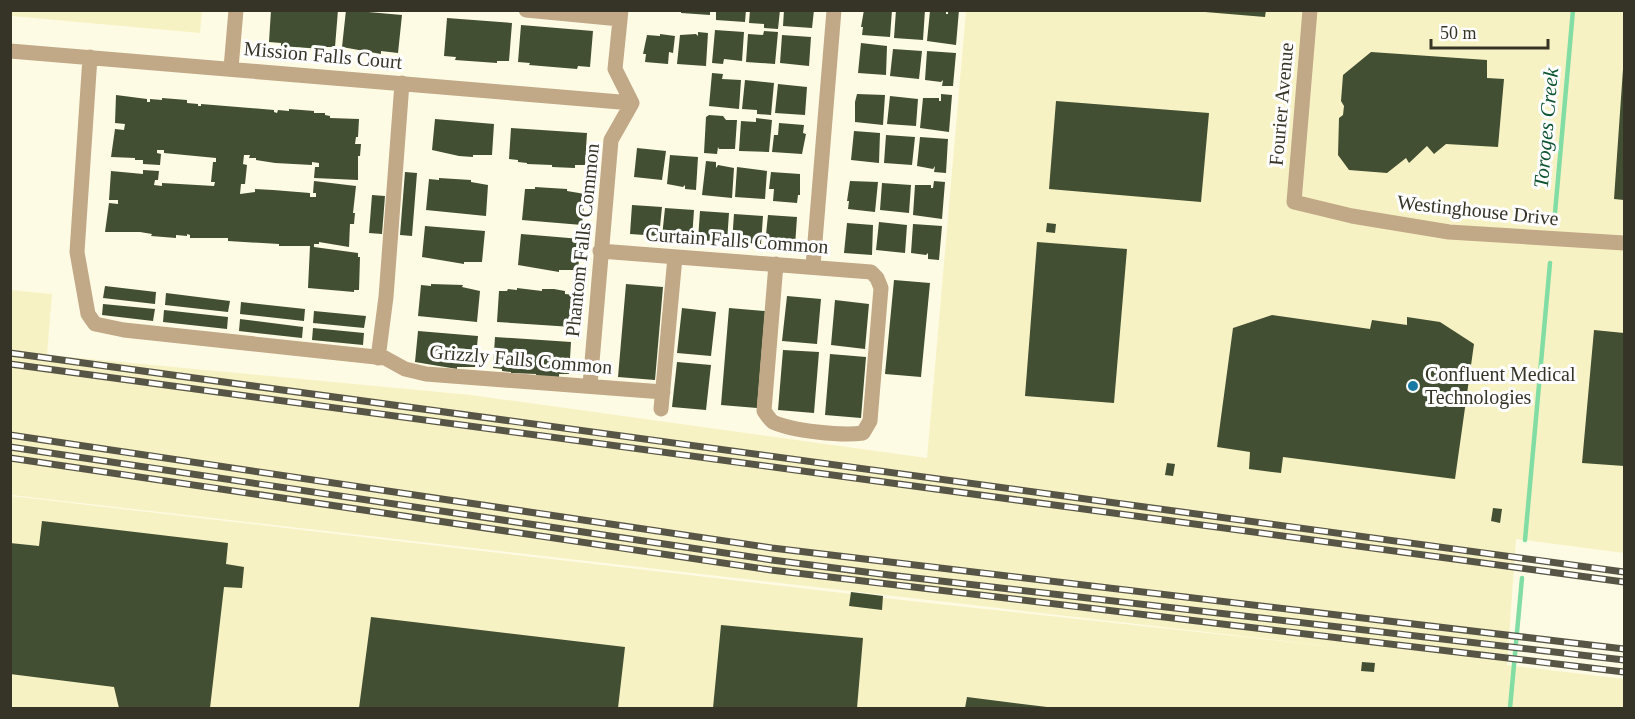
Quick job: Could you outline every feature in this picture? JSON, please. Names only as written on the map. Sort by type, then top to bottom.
[{"type":"street","points":[[231,68],[236,10]]},
{"type":"street","points":[[526,10],[620,15],[615,69],[632,103]]},
{"type":"street","points":[[813,266],[834,10]]},
{"type":"street","name":"Fourier Avenue","points":[[1294,202],[1310,10]]},
{"type":"street","name":"Mission Falls Court","points":[[10,51],[632,103]]},
{"type":"street","name":"Grizzly Falls Common","points":[[90,57],[78,252],[81,283],[88,314],[95,324],[124,330],[385,358],[405,369],[426,374],[663,392]]},
{"type":"street","points":[[378,358],[386,297],[402,83]]},
{"type":"street","name":"Phantom Falls Common","points":[[590,386],[611,140],[632,103]]},
{"type":"street","name":"Westinghouse Drive","points":[[1294,202],[1352,216],[1449,232],[1624,243]]},
{"type":"street","name":"Curtain Falls Common","points":[[600,251],[813,266],[871,272],[877,278],[881,288],[870,421],[863,433],[847,435],[794,428],[772,421],[764,411],[776,264]]},
{"type":"street","points":[[661,409],[675,257]]},
{"type":"shaded area","points":[[10,11],[202,11],[200,33],[11,16]]},
{"type":"shaded area","points":[[966,11],[1624,11],[1624,553],[1516,539],[1507,665],[1624,679],[1624,708],[11,708],[11,496],[911,601],[1364,650],[11,495],[11,290],[52,294],[47,355],[471,395],[927,458]]},
{"type":"building","points":[[271,10],[338,10],[335,47],[323,47],[322,49],[281,46],[281,43],[269,42]]},
{"type":"building","points":[[346,10],[402,15],[398,53],[381,51],[381,54],[342,47]]},
{"type":"building","points":[[681,10],[710,10],[710,15],[681,13]]},
{"type":"building","points":[[716,10],[746,10],[745,22],[716,20]]},
{"type":"building","points":[[750,10],[780,10],[778,29],[764,28],[764,24],[749,23]]},
{"type":"building","points":[[784,10],[814,10],[812,28],[783,26]]},
{"type":"building","points":[[864,10],[892,10],[890,37],[862,35]]},
{"type":"building","points":[[896,10],[925,10],[923,40],[894,38]]},
{"type":"building","points":[[948,10],[959,10],[956,45],[927,41],[930,11],[946,11],[948,14]]},
{"type":"building","points":[[1205,10],[1266,10],[1265,17],[1205,12]]},
{"type":"building","points":[[447,18],[512,23],[509,61],[497,61],[497,63],[455,60],[456,57],[444,56]]},
{"type":"building","points":[[521,25],[593,31],[590,67],[578,66],[577,69],[518,62]]},
{"type":"building","points":[[715,30],[744,32],[742,61],[724,59],[723,64],[712,63]]},
{"type":"building","points":[[764,31],[778,32],[775,64],[746,62],[748,34],[763,35]]},
{"type":"building","points":[[698,32],[708,33],[706,66],[677,64],[680,35],[696,34],[698,36]]},
{"type":"building","points":[[660,34],[675,36],[673,53],[669,52],[668,64],[645,62],[646,54],[643,54],[647,35],[660,36]]},
{"type":"building","points":[[782,35],[811,37],[809,66],[780,63]]},
{"type":"building","points":[[861,43],[887,46],[886,75],[858,73]]},
{"type":"building","points":[[893,49],[922,51],[919,79],[890,76]]},
{"type":"building","points":[[927,51],[956,53],[953,86],[942,86],[943,80],[941,82],[925,80]]},
{"type":"building","points":[[1371,52],[1487,60],[1487,78],[1504,79],[1498,147],[1446,144],[1434,154],[1427,146],[1409,163],[1406,158],[1387,173],[1349,170],[1338,155],[1339,118],[1343,115],[1344,106],[1341,101],[1343,75]]},
{"type":"building","points":[[1624,69],[1624,200],[1614,199]]},
{"type":"building","points":[[712,73],[723,74],[722,79],[741,80],[739,109],[709,106]]},
{"type":"building","points":[[745,80],[774,83],[771,115],[757,114],[757,110],[742,109]]},
{"type":"building","points":[[778,84],[807,87],[805,115],[775,113]]},
{"type":"building","points":[[857,94],[885,95],[883,125],[855,122]]},
{"type":"building","points":[[941,94],[952,95],[949,132],[920,128],[923,98],[939,98],[941,101]]},
{"type":"building","points":[[116,95],[147,99],[147,102],[150,102],[150,99],[162,100],[162,98],[187,100],[187,103],[198,104],[198,106],[201,104],[274,110],[277,113],[278,110],[289,111],[289,109],[314,111],[314,113],[325,113],[330,118],[359,119],[358,137],[356,137],[355,144],[361,144],[360,156],[358,156],[358,180],[314,178],[315,167],[319,167],[319,163],[312,162],[312,165],[275,163],[256,160],[256,158],[249,158],[250,155],[244,155],[243,164],[247,165],[245,184],[241,184],[240,194],[255,192],[255,189],[310,193],[310,197],[316,197],[316,193],[313,193],[314,181],[356,186],[354,224],[350,224],[349,247],[319,242],[319,244],[314,244],[314,247],[358,253],[360,257],[359,290],[354,290],[354,292],[308,288],[310,246],[279,246],[279,244],[228,241],[228,238],[190,238],[187,234],[187,236],[176,235],[176,238],[151,236],[152,234],[140,232],[105,232],[109,203],[118,204],[118,200],[109,200],[111,171],[143,174],[143,170],[159,171],[158,180],[155,180],[154,185],[162,186],[162,183],[214,186],[215,182],[211,182],[213,162],[216,162],[216,158],[164,153],[164,150],[157,150],[157,153],[161,154],[160,165],[143,164],[143,160],[135,160],[135,158],[111,157],[115,129],[124,130],[125,124],[115,123]]},
{"type":"building","points":[[890,96],[918,99],[916,126],[887,124]]},
{"type":"building","points":[[1056,101],[1209,113],[1201,202],[1049,189]]},
{"type":"building","points":[[709,115],[723,116],[726,120],[737,120],[735,149],[719,149],[718,147],[717,154],[704,153],[706,117]]},
{"type":"building","points":[[756,118],[772,120],[769,152],[739,151],[741,121],[756,122]]},
{"type":"building","points":[[435,119],[494,124],[492,155],[459,156],[432,150]]},
{"type":"building","points":[[779,123],[804,125],[803,133],[806,134],[802,154],[772,152],[774,135],[778,135]]},
{"type":"building","points":[[511,128],[587,133],[585,165],[575,165],[575,168],[552,167],[552,165],[527,164],[509,159]]},
{"type":"building","points":[[854,131],[880,133],[879,163],[851,160]]},
{"type":"building","points":[[886,135],[915,137],[912,165],[884,163]]},
{"type":"building","points":[[920,137],[948,139],[946,173],[934,172],[935,166],[933,169],[917,166]]},
{"type":"building","points":[[637,148],[666,151],[662,180],[634,177]]},
{"type":"building","points":[[670,155],[698,157],[696,190],[685,189],[685,185],[683,187],[667,184]]},
{"type":"building","points":[[706,161],[716,162],[716,168],[718,165],[734,168],[732,198],[702,195]]},
{"type":"building","points":[[737,167],[767,171],[765,199],[735,197]]},
{"type":"building","points":[[405,172],[417,173],[412,236],[400,235]]},
{"type":"building","points":[[771,172],[800,174],[800,195],[798,195],[797,203],[773,201],[774,189],[769,189]]},
{"type":"building","points":[[439,178],[471,180],[471,182],[488,185],[486,216],[426,210],[429,179],[439,180]]},
{"type":"building","points":[[850,181],[878,182],[875,212],[848,209]]},
{"type":"building","points":[[934,181],[945,182],[942,219],[913,215],[915,185],[931,185],[933,188]]},
{"type":"building","points":[[882,183],[911,185],[909,213],[880,210]]},
{"type":"building","points":[[535,187],[567,189],[567,191],[585,194],[582,225],[522,220],[525,189],[535,189]]},
{"type":"building","points":[[372,195],[385,196],[382,234],[369,233]]},
{"type":"building","points":[[632,205],[662,207],[659,236],[630,234]]},
{"type":"building","points":[[665,208],[694,210],[692,239],[662,237]]},
{"type":"building","points":[[700,211],[729,213],[727,242],[698,240]]},
{"type":"building","points":[[734,214],[763,216],[761,244],[732,242]]},
{"type":"building","points":[[768,215],[797,217],[795,246],[765,244]]},
{"type":"building","points":[[879,222],[907,225],[905,253],[876,250]]},
{"type":"building","points":[[847,223],[873,225],[872,255],[844,253]]},
{"type":"building","points":[[1047,223],[1056,224],[1055,233],[1046,232]]},
{"type":"building","points":[[913,224],[942,226],[939,260],[928,259],[928,253],[926,255],[911,253]]},
{"type":"building","points":[[425,226],[485,231],[482,262],[464,262],[464,264],[422,257]]},
{"type":"building","points":[[521,234],[581,239],[578,270],[559,270],[559,272],[518,265]]},
{"type":"building","points":[[1037,242],[1127,249],[1114,403],[1025,396]]},
{"type":"building","points":[[894,280],[930,283],[921,377],[885,374]]},
{"type":"building","points":[[431,284],[463,285],[462,287],[480,291],[477,322],[418,316],[421,285],[431,286]]},
{"type":"building","points":[[626,284],[663,287],[655,380],[618,377]]},
{"type":"building","points":[[105,286],[156,292],[155,304],[103,298]]},
{"type":"building","points":[[517,288],[542,291],[542,289],[554,289],[575,295],[572,327],[497,322],[499,291],[517,290]]},
{"type":"building","points":[[166,293],[230,301],[228,312],[165,305]]},
{"type":"building","points":[[787,296],[821,299],[817,344],[782,341]]},
{"type":"building","points":[[835,300],[869,304],[865,349],[831,345]]},
{"type":"building","points":[[241,302],[305,309],[304,321],[240,314]]},
{"type":"building","points":[[103,304],[155,309],[153,321],[102,315]]},
{"type":"building","points":[[682,308],[716,312],[711,356],[677,353]]},
{"type":"building","points":[[729,308],[765,311],[757,408],[721,405]]},
{"type":"building","points":[[164,310],[228,317],[227,329],[163,322]]},
{"type":"building","points":[[314,311],[366,316],[364,328],[313,323]]},
{"type":"building","points":[[1272,315],[1370,329],[1372,320],[1407,325],[1407,317],[1440,322],[1474,344],[1455,479],[1283,457],[1281,473],[1249,469],[1250,452],[1217,447],[1233,328]]},
{"type":"building","points":[[240,319],[303,327],[302,338],[239,331]]},
{"type":"building","points":[[313,328],[364,333],[363,345],[312,340]]},
{"type":"building","points":[[1594,330],[1624,333],[1624,466],[1582,463]]},
{"type":"building","points":[[418,331],[478,336],[475,367],[457,367],[457,369],[415,362]]},
{"type":"building","points":[[495,337],[571,342],[569,374],[559,374],[559,377],[536,376],[536,374],[511,373],[493,368]]},
{"type":"building","points":[[783,350],[819,352],[814,413],[778,410]]},
{"type":"building","points":[[830,354],[866,357],[861,418],[825,415]]},
{"type":"building","points":[[677,362],[711,365],[706,410],[672,407]]},
{"type":"building","points":[[1167,463],[1175,464],[1173,476],[1165,475]]},
{"type":"building","points":[[1493,508],[1502,509],[1500,523],[1491,521]]},
{"type":"building","points":[[42,521],[228,543],[226,564],[244,567],[242,588],[224,587],[210,708],[119,708],[114,687],[10,674],[10,543],[39,546]]},
{"type":"building","points":[[851,592],[883,596],[882,610],[849,606]]},
{"type":"building","points":[[371,617],[625,647],[618,708],[359,708]]},
{"type":"building","points":[[721,625],[863,638],[857,708],[713,708]]},
{"type":"building","points":[[1362,662],[1375,663],[1374,672],[1361,671]]},
{"type":"building","points":[[967,697],[1047,707],[1047,708],[965,708]]},
{"type":"waterway","name":"Toroges Creek","points":[[1555,213],[1573,10]]},
{"type":"waterway","name":"Toroges Creek","points":[[1525,540],[1550,263]]},
{"type":"waterway","name":"Toroges Creek","points":[[1510,708],[1522,578]]},
{"type":"railway","points":[[10,353],[1624,572]]},
{"type":"railway","points":[[10,364],[1624,582]]},
{"type":"railway","points":[[10,435],[772,548],[1624,649]]},
{"type":"railway","points":[[10,447],[772,560],[1624,660]]},
{"type":"railway","points":[[10,458],[771,570],[1624,672]]},
{"type":"place","name":"Confluent Medical Technologies","points":[[1413,386]]}]
